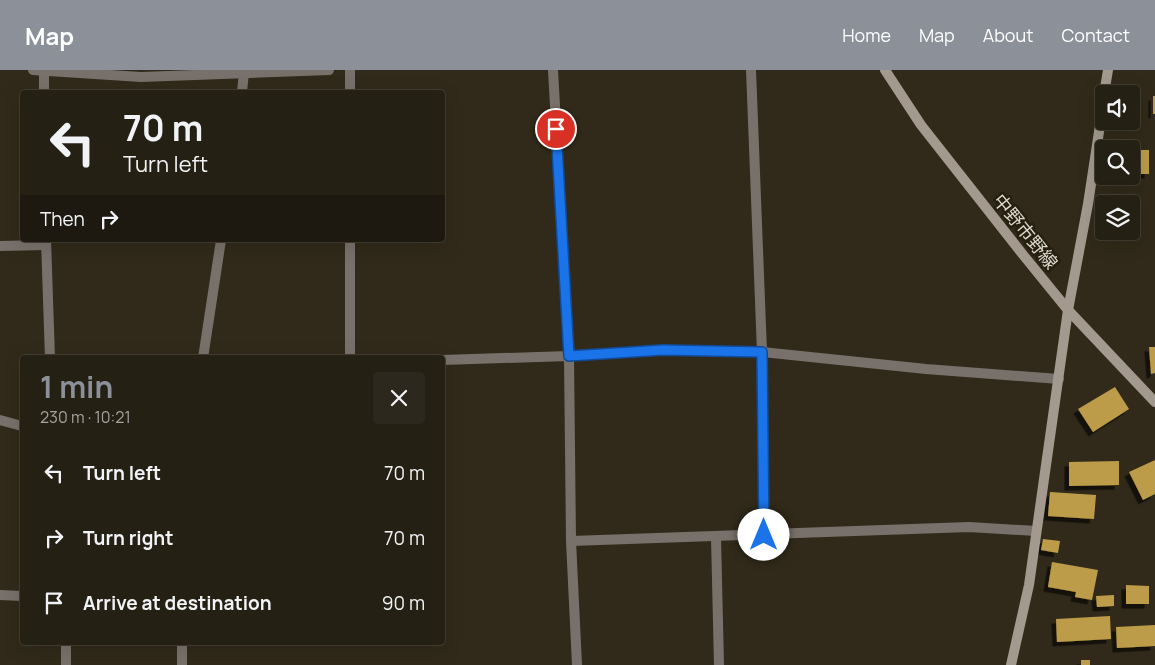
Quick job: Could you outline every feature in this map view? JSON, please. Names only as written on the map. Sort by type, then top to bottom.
[{"type":"street","points":[[33,70],[143,73],[329,70]]},
{"type":"street","points":[[350,70],[350,90]]},
{"type":"street","points":[[553,70],[569,356],[572,541],[577,665]]},
{"type":"street","points":[[751,70],[762,352],[764,535]]},
{"type":"street","name":"中野市野線","points":[[886,70],[921,125],[1068,310],[1155,402]]},
{"type":"street","points":[[1106,85],[1108,70]]},
{"type":"street","points":[[44,71],[44,90]]},
{"type":"street","points":[[242,90],[244,72]]},
{"type":"street","points":[[1011,665],[1029,585],[1068,310],[1088,204],[1099,130]]},
{"type":"street","points":[[0,246],[46,242],[50,355]]},
{"type":"street","points":[[202,355],[221,242]]},
{"type":"street","points":[[350,242],[350,355]]},
{"type":"street","points":[[445,360],[569,356],[663,350],[762,352],[926,369],[1059,380]]},
{"type":"street","points":[[0,420],[20,425]]},
{"type":"street","points":[[572,541],[970,527],[1036,530]]},
{"type":"street","points":[[716,537],[719,665]]},
{"type":"street","points":[[0,595],[20,596]]},
{"type":"street","points":[[66,645],[66,665]]},
{"type":"street","points":[[182,645],[182,665]]},
{"type":"building","points":[[1153,96],[1155,96],[1155,114],[1153,114]]},
{"type":"building","points":[[1140,150],[1149,150],[1149,174],[1140,174]]},
{"type":"building","points":[[1149,347],[1155,347],[1155,373],[1151,374]]},
{"type":"building","points":[[1115,387],[1129,409],[1093,432],[1078,409]]},
{"type":"building","points":[[1155,460],[1155,494],[1143,500],[1129,472]]},
{"type":"building","points":[[1119,461],[1119,485],[1069,486],[1069,462]]},
{"type":"building","points":[[1050,492],[1096,495],[1094,519],[1048,516]]},
{"type":"building","points":[[1043,539],[1060,541],[1058,553],[1041,550]]},
{"type":"building","points":[[1052,562],[1098,570],[1092,600],[1075,597],[1076,592],[1048,587]]},
{"type":"building","points":[[1126,585],[1149,586],[1149,604],[1126,604]]},
{"type":"building","points":[[1114,595],[1114,606],[1097,607],[1096,596]]},
{"type":"building","points":[[1110,616],[1111,639],[1057,642],[1056,619]]},
{"type":"building","points":[[1155,625],[1155,646],[1117,648],[1116,627]]},
{"type":"building","points":[[1081,660],[1090,660],[1090,665],[1081,665]]},
{"type":"route","points":[[556,129],[569,356],[663,350],[762,352],[764,535]]}]
